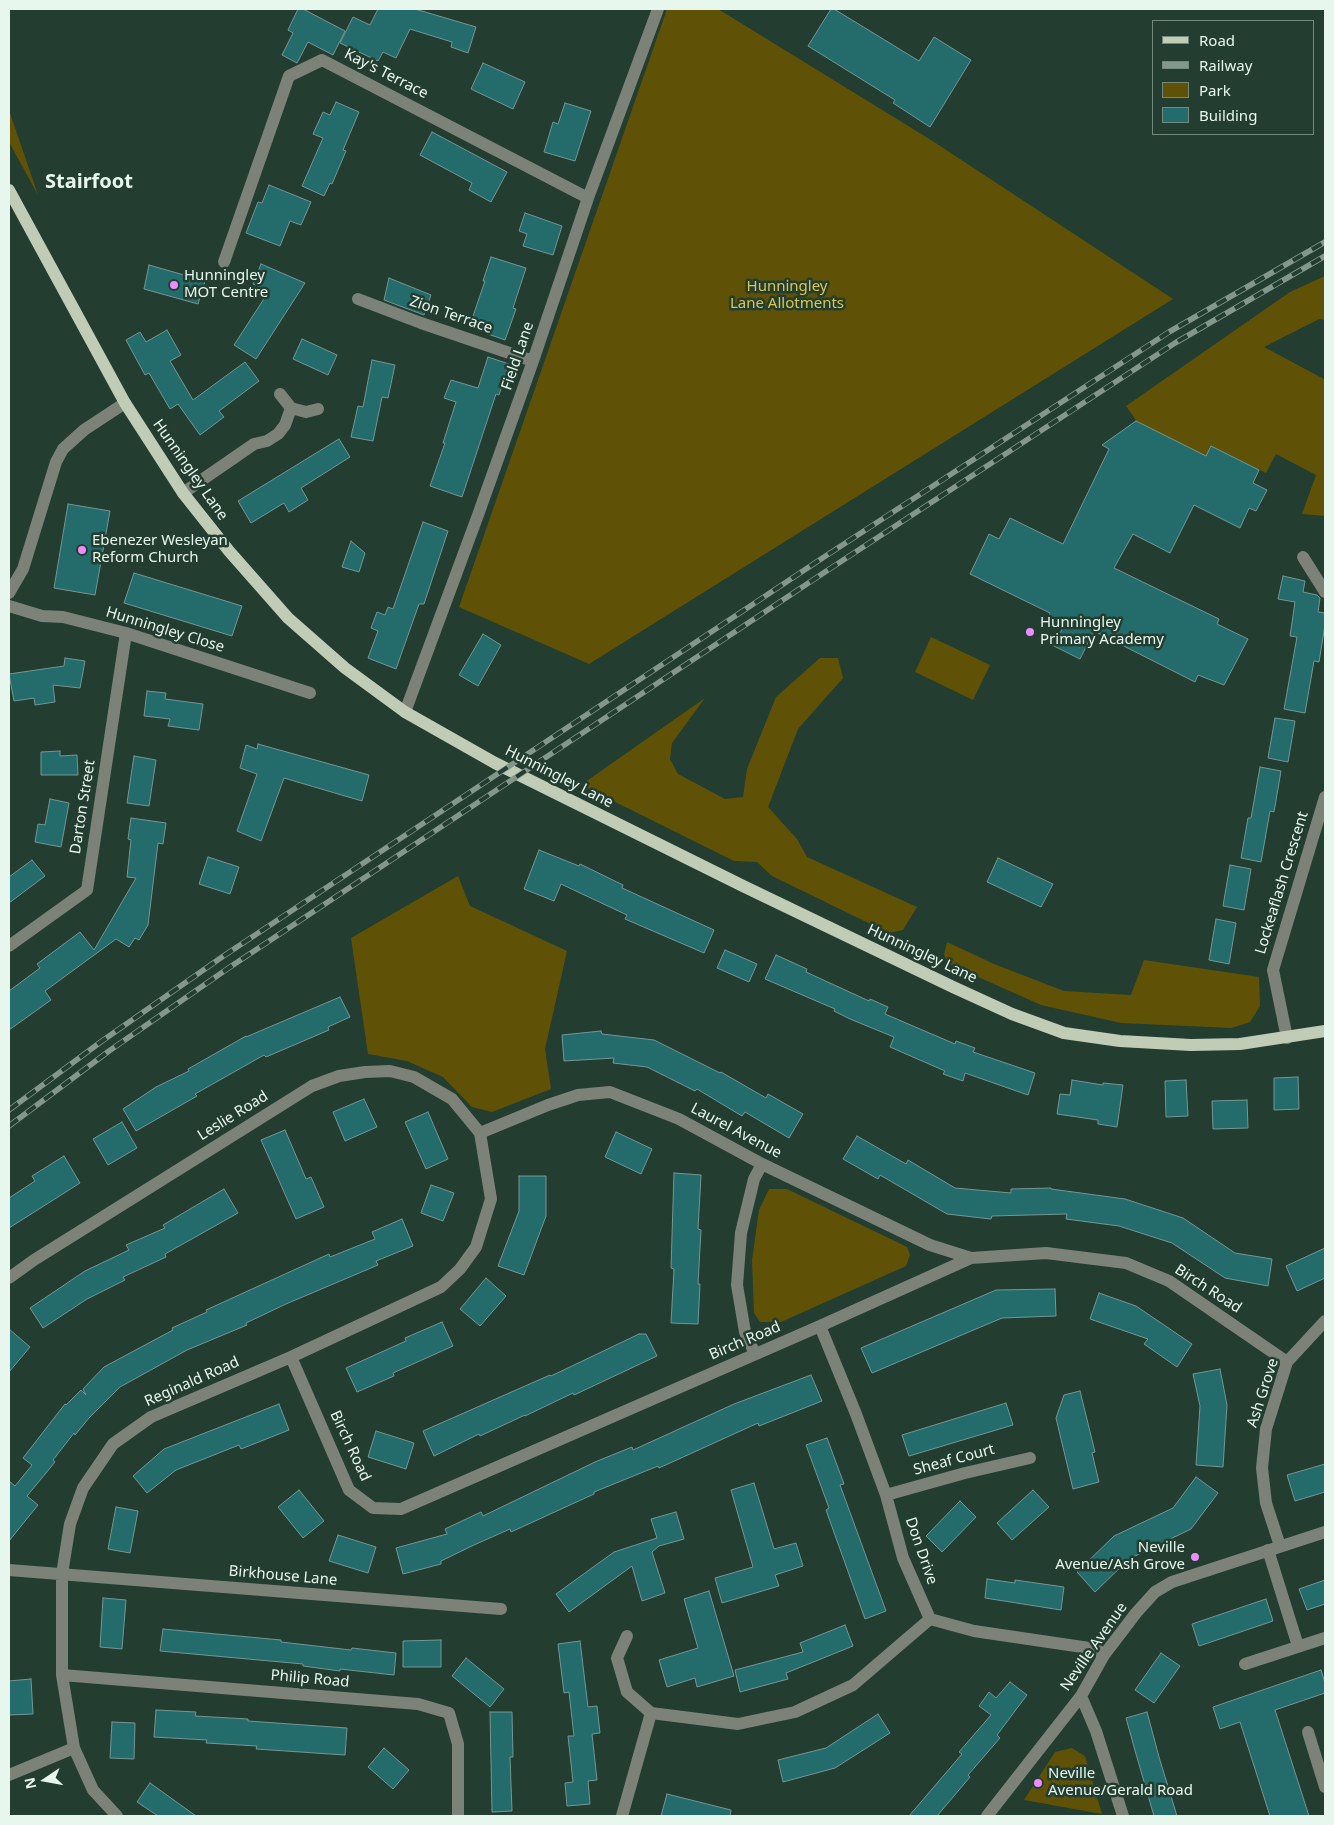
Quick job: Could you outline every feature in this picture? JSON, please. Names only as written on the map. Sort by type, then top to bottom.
[{"type":"main road","name":"Hunningley Lane","points":[[9,190],[125,403],[183,493],[234,557],[288,618],[345,668],[405,712],[495,763],[914,969],[1012,1014],[1064,1033],[1120,1041],[1191,1045],[1240,1044],[1325,1031]]},
{"type":"street","name":"Field Lane","points":[[405,712],[534,360],[588,198],[658,9]]},
{"type":"street","name":"Kay's Terrace","points":[[224,262],[289,76],[322,60],[588,198]]},
{"type":"street","name":"Zion Terrace","points":[[358,299],[421,323],[534,360]]},
{"type":"street","points":[[280,394],[291,408],[306,412],[318,409]]},
{"type":"street","points":[[9,593],[23,569],[56,462],[63,449],[84,430],[125,403]]},
{"type":"street","points":[[183,493],[254,444],[267,441],[278,434],[285,425],[291,408]]},
{"type":"street","points":[[1303,556],[1325,592]]},
{"type":"street","name":"Hunningley Close","points":[[9,606],[42,616],[63,617],[126,633],[310,693]]},
{"type":"street","name":"Darton Street","points":[[9,946],[87,890],[126,633]]},
{"type":"street","name":"Lockeaflash Crescent","points":[[1287,1038],[1273,970],[1325,797]]},
{"type":"street","name":"Leslie Road","points":[[9,1278],[34,1260],[312,1086],[340,1076],[390,1071],[414,1077],[452,1098],[480,1132]]},
{"type":"street","name":"Laurel Avenue","points":[[480,1132],[578,1095],[610,1092],[679,1120],[762,1164],[930,1245],[971,1258]]},
{"type":"street","name":"Reginald Road","points":[[117,1816],[93,1790],[74,1748],[62,1675],[62,1574],[70,1524],[83,1488],[113,1444],[151,1417],[291,1357],[441,1287],[460,1270],[476,1247],[490,1199],[480,1132]]},
{"type":"street","points":[[755,1354],[745,1332],[737,1285],[741,1233],[754,1179],[762,1164]]},
{"type":"street","name":"Birch Road","points":[[291,1357],[349,1490],[372,1508],[401,1509],[971,1258],[1046,1252],[1126,1263],[1169,1281],[1287,1362]]},
{"type":"street","name":"Ash Grove","points":[[1298,1646],[1274,1548],[1262,1468],[1266,1429],[1287,1362],[1325,1321]]},
{"type":"street","name":"Don Drive","points":[[820,1326],[856,1414],[886,1495],[903,1558],[930,1619]]},
{"type":"street","name":"Sheaf Court","points":[[886,1495],[965,1473],[1030,1458]]},
{"type":"street","name":"Neville Avenue","points":[[987,1816],[1081,1696],[1104,1655],[1136,1613],[1155,1592],[1172,1582],[1325,1532]]},
{"type":"street","name":"Birkhouse Lane","points":[[9,1570],[501,1610]]},
{"type":"street","points":[[628,1636],[617,1658],[627,1692],[651,1713],[738,1724],[795,1712],[853,1685],[930,1619],[974,1631],[1096,1648],[1104,1655]]},
{"type":"street","points":[[1245,1664],[1325,1638]]},
{"type":"street","name":"Philip Road","points":[[62,1675],[418,1704],[449,1713],[458,1744],[458,1816]]},
{"type":"street","points":[[1081,1696],[1096,1731],[1123,1816]]},
{"type":"street","points":[[622,1816],[651,1713]]},
{"type":"street","points":[[1308,1732],[1323,1769],[1325,1787]]},
{"type":"street","points":[[9,1775],[74,1748]]},
{"type":"green space","name":"Hunningley Lane Allotments","points":[[667,9],[718,9],[931,140],[1173,299],[589,664],[459,607]]},
{"type":"green space","points":[[9,110],[38,195],[9,142]]},
{"type":"green space","points":[[1325,276],[1325,320],[1319,319],[1264,347],[1324,379],[1325,376],[1325,516],[1302,514],[1316,475],[1276,454],[1266,473],[1212,447],[1206,456],[1145,433],[1126,406],[1290,292]]},
{"type":"green space","points":[[931,637],[990,665],[973,700],[915,672]]},
{"type":"green space","points":[[820,658],[838,658],[843,678],[798,729],[768,807],[797,839],[807,857],[917,907],[903,930],[889,933],[772,876],[757,862],[734,861],[581,785],[705,698],[672,743],[670,759],[678,774],[725,799],[743,797],[747,769],[776,697]]},
{"type":"green space","points":[[458,876],[470,906],[567,951],[545,1049],[551,1089],[492,1112],[472,1107],[443,1077],[407,1061],[368,1054],[351,938]]},
{"type":"green space","points":[[947,942],[994,964],[1064,991],[1131,995],[1144,960],[1259,977],[1260,1006],[1250,1022],[1231,1028],[1121,1023],[1041,1005],[949,964],[944,955]]},
{"type":"green space","points":[[769,1189],[787,1189],[907,1247],[910,1255],[906,1266],[781,1322],[760,1322],[754,1313],[752,1260],[759,1210]]},
{"type":"green space","points":[[1072,1748],[1085,1756],[1102,1814],[1024,1800],[1055,1752]]},
{"type":"building","points":[[298,9],[303,9],[345,31],[333,55],[308,42],[297,63],[282,55],[293,33],[288,30]]},
{"type":"building","points":[[378,9],[415,9],[476,27],[468,53],[451,47],[452,42],[410,29],[396,58],[383,52],[378,61],[340,43],[353,17],[370,25]]},
{"type":"building","points":[[831,9],[834,9],[919,61],[934,37],[971,60],[930,127],[893,103],[895,100],[808,46]]},
{"type":"building","points":[[483,63],[525,82],[513,109],[471,89]]},
{"type":"building","points":[[336,102],[359,112],[343,150],[346,151],[332,184],[330,183],[324,196],[302,186],[323,138],[313,134],[323,112],[330,115]]},
{"type":"building","points":[[565,103],[591,111],[575,161],[544,152],[553,122],[558,124]]},
{"type":"building","points":[[432,132],[507,172],[491,202],[469,190],[472,183],[420,155]]},
{"type":"building","points":[[269,185],[311,202],[301,225],[290,221],[280,246],[246,233],[258,202],[262,203]]},
{"type":"building","points":[[525,213],[562,226],[553,255],[523,246],[527,234],[519,231]]},
{"type":"building","points":[[491,257],[526,268],[513,308],[516,309],[505,340],[485,333],[488,327],[471,322]]},
{"type":"building","points":[[261,264],[305,283],[256,359],[234,345],[269,291],[253,284]]},
{"type":"building","name":"Hunningley MOT Centre","points":[[149,265],[205,281],[198,304],[144,289]]},
{"type":"building","points":[[389,278],[431,295],[424,315],[384,300]]},
{"type":"building","points":[[167,330],[181,355],[170,361],[193,400],[245,362],[259,381],[219,411],[224,417],[200,435],[178,404],[170,409],[149,373],[145,375],[126,340],[140,332],[146,342]]},
{"type":"building","points":[[302,339],[337,355],[328,375],[293,359]]},
{"type":"building","points":[[488,357],[509,364],[499,395],[496,394],[462,497],[430,486],[445,443],[443,443],[456,402],[444,398],[451,380],[478,388]]},
{"type":"building","points":[[372,360],[395,365],[388,398],[382,397],[373,441],[351,437],[358,406],[363,407]]},
{"type":"building","points":[[1136,421],[1206,456],[1211,446],[1259,470],[1253,483],[1267,490],[1256,511],[1249,508],[1240,528],[1194,505],[1170,553],[1133,534],[1114,568],[1219,619],[1217,624],[1248,639],[1224,685],[1198,675],[1195,682],[1094,631],[1080,659],[1054,646],[1063,627],[1048,619],[1050,613],[970,574],[989,534],[999,539],[1010,518],[1063,544],[1109,449],[1102,445]]},
{"type":"building","points":[[339,439],[350,457],[301,488],[308,500],[289,512],[284,503],[251,523],[238,501]]},
{"type":"building","name":"Ebenezer Wesleyan Reform Church","points":[[68,504],[110,511],[95,595],[54,588]]},
{"type":"building","points":[[423,522],[448,531],[424,604],[419,604],[396,669],[368,658],[378,631],[371,628],[377,612],[385,615],[388,607],[393,609]]},
{"type":"building","points":[[351,541],[365,553],[359,572],[342,567]]},
{"type":"building","points":[[134,573],[242,606],[232,636],[124,603]]},
{"type":"building","points":[[1283,576],[1305,581],[1303,592],[1317,595],[1320,598],[1318,612],[1325,613],[1319,662],[1314,661],[1305,713],[1284,709],[1297,637],[1290,636],[1295,602],[1278,599]]},
{"type":"building","points":[[483,634],[501,645],[478,686],[459,675]]},
{"type":"building","points":[[65,658],[85,661],[80,688],[53,685],[55,702],[35,705],[34,698],[14,701],[9,674],[64,666]]},
{"type":"building","points":[[147,691],[166,693],[165,699],[203,704],[199,730],[168,726],[170,719],[144,716]]},
{"type":"building","points":[[1275,718],[1295,721],[1288,762],[1268,758]]},
{"type":"building","points":[[258,744],[369,775],[362,801],[284,778],[261,841],[237,831],[257,774],[240,768],[246,745],[257,749]]},
{"type":"building","points":[[60,751],[60,756],[77,755],[78,775],[41,775],[41,752]]},
{"type":"building","points":[[134,756],[156,760],[149,806],[127,803]]},
{"type":"building","points":[[1260,767],[1281,771],[1274,812],[1270,811],[1261,862],[1241,858],[1248,818],[1251,818]]},
{"type":"building","points":[[50,799],[69,803],[61,847],[35,842],[38,824],[45,825]]},
{"type":"building","points":[[131,818],[166,823],[163,844],[158,843],[148,925],[139,940],[135,938],[129,947],[116,939],[45,991],[51,1000],[9,1030],[9,991],[40,968],[37,964],[80,932],[94,950],[136,878],[127,877],[131,840],[128,839]]},
{"type":"building","points":[[539,850],[579,866],[580,864],[623,885],[622,888],[714,930],[704,953],[625,919],[627,915],[561,884],[554,901],[524,889]]},
{"type":"building","points":[[208,857],[239,867],[230,894],[199,884]]},
{"type":"building","points":[[998,858],[1053,884],[1041,907],[987,882]]},
{"type":"building","points":[[32,860],[45,876],[9,903],[9,877]]},
{"type":"building","points":[[1230,865],[1251,869],[1244,910],[1223,906]]},
{"type":"building","points":[[1216,919],[1236,923],[1229,964],[1209,960]]},
{"type":"building","points":[[725,950],[757,964],[749,982],[717,968]]},
{"type":"building","points":[[776,955],[807,969],[806,972],[869,1001],[870,999],[888,1007],[885,1014],[955,1044],[956,1041],[975,1048],[973,1052],[1035,1073],[1028,1095],[965,1073],[963,1081],[943,1074],[945,1071],[890,1047],[894,1037],[850,1019],[834,1011],[835,1009],[765,979]]},
{"type":"building","points":[[340,997],[350,1017],[328,1027],[329,1030],[266,1057],[264,1055],[195,1094],[197,1096],[136,1131],[123,1109],[156,1087],[189,1071],[188,1069],[246,1036]]},
{"type":"building","points":[[601,1031],[602,1034],[654,1040],[721,1072],[766,1098],[768,1094],[803,1114],[789,1138],[745,1112],[742,1116],[697,1089],[695,1091],[647,1067],[613,1063],[614,1058],[564,1061],[562,1035]]},
{"type":"building","points":[[1298,1077],[1299,1109],[1274,1110],[1274,1078]]},
{"type":"building","points":[[1072,1080],[1103,1085],[1103,1083],[1123,1085],[1117,1127],[1098,1124],[1098,1120],[1057,1114],[1060,1094],[1070,1095]]},
{"type":"building","points":[[1186,1080],[1188,1116],[1166,1117],[1165,1081]]},
{"type":"building","points":[[364,1099],[377,1127],[345,1141],[333,1112]]},
{"type":"building","points":[[1247,1100],[1248,1128],[1213,1129],[1212,1101]]},
{"type":"building","points":[[428,1112],[448,1159],[426,1169],[405,1122]]},
{"type":"building","points":[[122,1122],[137,1148],[108,1165],[93,1139]]},
{"type":"building","points":[[285,1130],[306,1179],[311,1177],[324,1207],[296,1219],[261,1140]]},
{"type":"building","points":[[616,1132],[652,1149],[641,1174],[605,1157]]},
{"type":"building","points":[[857,1136],[906,1164],[908,1160],[955,1188],[1011,1193],[1011,1189],[1051,1188],[1125,1199],[1183,1218],[1235,1253],[1272,1259],[1268,1286],[1225,1278],[1172,1243],[1119,1226],[1066,1219],[1067,1214],[992,1216],[991,1219],[947,1214],[880,1175],[878,1179],[843,1159]]},
{"type":"building","points":[[64,1156],[80,1183],[9,1228],[9,1198],[35,1181],[32,1176]]},
{"type":"building","points":[[674,1173],[701,1175],[698,1229],[701,1230],[698,1324],[671,1323],[674,1269],[671,1268]]},
{"type":"building","points":[[519,1176],[546,1176],[546,1216],[524,1275],[498,1266],[519,1211]]},
{"type":"building","points":[[431,1185],[454,1193],[443,1221],[421,1213]]},
{"type":"building","points":[[224,1189],[238,1213],[165,1254],[166,1257],[123,1277],[125,1280],[87,1299],[43,1328],[30,1308],[85,1271],[129,1250],[126,1245],[165,1228],[163,1225]]},
{"type":"building","points":[[402,1219],[413,1246],[376,1261],[378,1265],[286,1304],[246,1323],[247,1325],[187,1350],[120,1387],[75,1435],[74,1433],[53,1460],[55,1462],[27,1496],[38,1505],[9,1541],[9,1481],[15,1486],[32,1465],[23,1458],[65,1404],[81,1390],[86,1395],[83,1389],[104,1367],[173,1330],[172,1328],[207,1312],[206,1310],[329,1254],[330,1257],[375,1239],[372,1232]]},
{"type":"building","points":[[1325,1248],[1325,1278],[1297,1291],[1286,1266]]},
{"type":"building","points":[[486,1278],[506,1296],[480,1326],[460,1309]]},
{"type":"building","points":[[1055,1289],[1056,1316],[1002,1318],[872,1373],[861,1348],[996,1290]]},
{"type":"building","points":[[1099,1293],[1136,1306],[1192,1344],[1177,1367],[1144,1344],[1148,1339],[1090,1319]]},
{"type":"building","points":[[442,1322],[453,1346],[393,1373],[394,1376],[357,1392],[346,1368],[406,1341],[405,1338]]},
{"type":"building","points":[[9,1329],[30,1347],[9,1372]]},
{"type":"building","points":[[639,1334],[646,1334],[657,1356],[574,1395],[573,1393],[480,1436],[479,1434],[434,1456],[423,1431],[551,1376]]},
{"type":"building","points":[[1220,1369],[1227,1405],[1223,1467],[1196,1465],[1200,1406],[1193,1374]]},
{"type":"building","points":[[811,1375],[822,1401],[759,1426],[758,1423],[659,1468],[658,1466],[594,1492],[594,1494],[511,1532],[510,1529],[474,1545],[441,1561],[441,1564],[403,1574],[396,1548],[447,1534],[445,1529],[481,1512],[483,1516],[595,1462],[632,1447],[633,1450],[734,1404]]},
{"type":"building","points":[[1080,1391],[1095,1452],[1092,1453],[1099,1482],[1073,1489],[1056,1418],[1064,1395]]},
{"type":"building","points":[[1006,1403],[1013,1425],[909,1456],[902,1435]]},
{"type":"building","points":[[279,1404],[289,1430],[241,1449],[239,1445],[176,1470],[147,1493],[133,1476],[164,1449]]},
{"type":"building","points":[[376,1431],[414,1443],[406,1469],[368,1457]]},
{"type":"building","points":[[827,1438],[844,1484],[840,1485],[886,1611],[865,1619],[826,1510],[829,1508],[806,1445]]},
{"type":"building","points":[[1325,1464],[1325,1492],[1295,1501],[1287,1475]]},
{"type":"building","points":[[1196,1477],[1218,1493],[1191,1529],[1129,1559],[1095,1592],[1077,1572],[1114,1536],[1173,1508]]},
{"type":"building","points":[[754,1483],[774,1549],[796,1543],[803,1566],[775,1575],[779,1586],[722,1603],[715,1578],[753,1567],[731,1490]]},
{"type":"building","points":[[299,1490],[324,1521],[303,1538],[278,1507]]},
{"type":"building","points":[[1033,1490],[1049,1507],[1012,1540],[997,1523]]},
{"type":"building","points":[[960,1501],[976,1517],[942,1552],[926,1536]]},
{"type":"building","points":[[116,1507],[138,1511],[130,1553],[108,1549]]},
{"type":"building","points":[[676,1512],[684,1539],[659,1546],[652,1552],[665,1593],[642,1601],[632,1566],[569,1612],[556,1594],[614,1552],[657,1538],[651,1519]]},
{"type":"building","points":[[338,1535],[376,1547],[368,1573],[329,1561]]},
{"type":"building","points":[[987,1579],[1015,1583],[1015,1580],[1064,1587],[1061,1610],[985,1598]]},
{"type":"building","points":[[1325,1580],[1325,1604],[1307,1610],[1299,1589]]},
{"type":"building","points":[[709,1591],[734,1676],[697,1687],[695,1678],[667,1687],[659,1660],[698,1648],[684,1599]]},
{"type":"building","points":[[103,1598],[126,1600],[122,1649],[100,1647]]},
{"type":"building","points":[[1266,1599],[1273,1621],[1199,1646],[1192,1624]]},
{"type":"building","points":[[845,1625],[853,1646],[786,1673],[788,1679],[740,1692],[735,1670],[803,1652],[800,1643]]},
{"type":"building","points":[[163,1629],[281,1640],[281,1642],[351,1650],[352,1648],[396,1653],[394,1675],[340,1669],[340,1671],[303,1666],[303,1664],[160,1651]]},
{"type":"building","points":[[441,1640],[441,1667],[403,1667],[403,1641]]},
{"type":"building","points":[[580,1641],[588,1707],[597,1706],[600,1733],[592,1734],[597,1780],[588,1781],[590,1804],[567,1806],[565,1783],[573,1782],[568,1736],[574,1736],[569,1692],[564,1693],[558,1644]]},
{"type":"building","points":[[1161,1653],[1180,1666],[1154,1703],[1135,1690]]},
{"type":"building","points":[[466,1658],[504,1689],[490,1707],[452,1676]]},
{"type":"building","points":[[1321,1670],[1325,1683],[1325,1693],[1275,1710],[1309,1816],[1270,1816],[1240,1722],[1220,1729],[1213,1707]]},
{"type":"building","points":[[31,1679],[33,1714],[9,1715],[9,1681]]},
{"type":"building","points":[[1010,1682],[1027,1695],[997,1735],[1000,1738],[968,1775],[970,1777],[937,1816],[909,1816],[962,1754],[959,1752],[991,1715],[979,1706],[989,1692],[996,1698]]},
{"type":"building","points":[[156,1710],[196,1712],[195,1716],[248,1719],[248,1721],[347,1728],[345,1755],[256,1749],[257,1746],[206,1743],[207,1740],[154,1737]]},
{"type":"building","points":[[490,1712],[512,1712],[513,1757],[510,1757],[512,1811],[492,1812]]},
{"type":"building","points":[[1147,1712],[1177,1816],[1154,1816],[1136,1754],[1126,1718]]},
{"type":"building","points":[[878,1714],[890,1733],[835,1768],[783,1782],[778,1760],[826,1748]]},
{"type":"building","points":[[112,1722],[135,1723],[134,1759],[110,1758]]},
{"type":"building","points":[[384,1748],[409,1770],[393,1789],[368,1767]]},
{"type":"building","points":[[150,1783],[196,1816],[158,1816],[137,1802]]},
{"type":"building","points":[[667,1794],[731,1810],[730,1816],[661,1816]]},
{"type":"railway","points":[[9,1110],[102,1041],[222,957],[821,559],[1169,332],[1325,242]]},
{"type":"railway","points":[[9,1126],[109,1051],[230,967],[828,570],[1175,343],[1325,256]]},
{"type":"place","name":"Hunningley MOT Centre","points":[[174,285]]},
{"type":"place","name":"Ebenezer Wesleyan Reform Church","points":[[82,550]]},
{"type":"place","name":"Hunningley Primary Academy","points":[[1030,632]]},
{"type":"place","name":"Neville Avenue/Ash Grove","points":[[1195,1557]]},
{"type":"place","name":"Neville Avenue/Gerald Road","points":[[1038,1783]]},
{"type":"district","name":"Stairfoot","points":[[89,182]]}]
